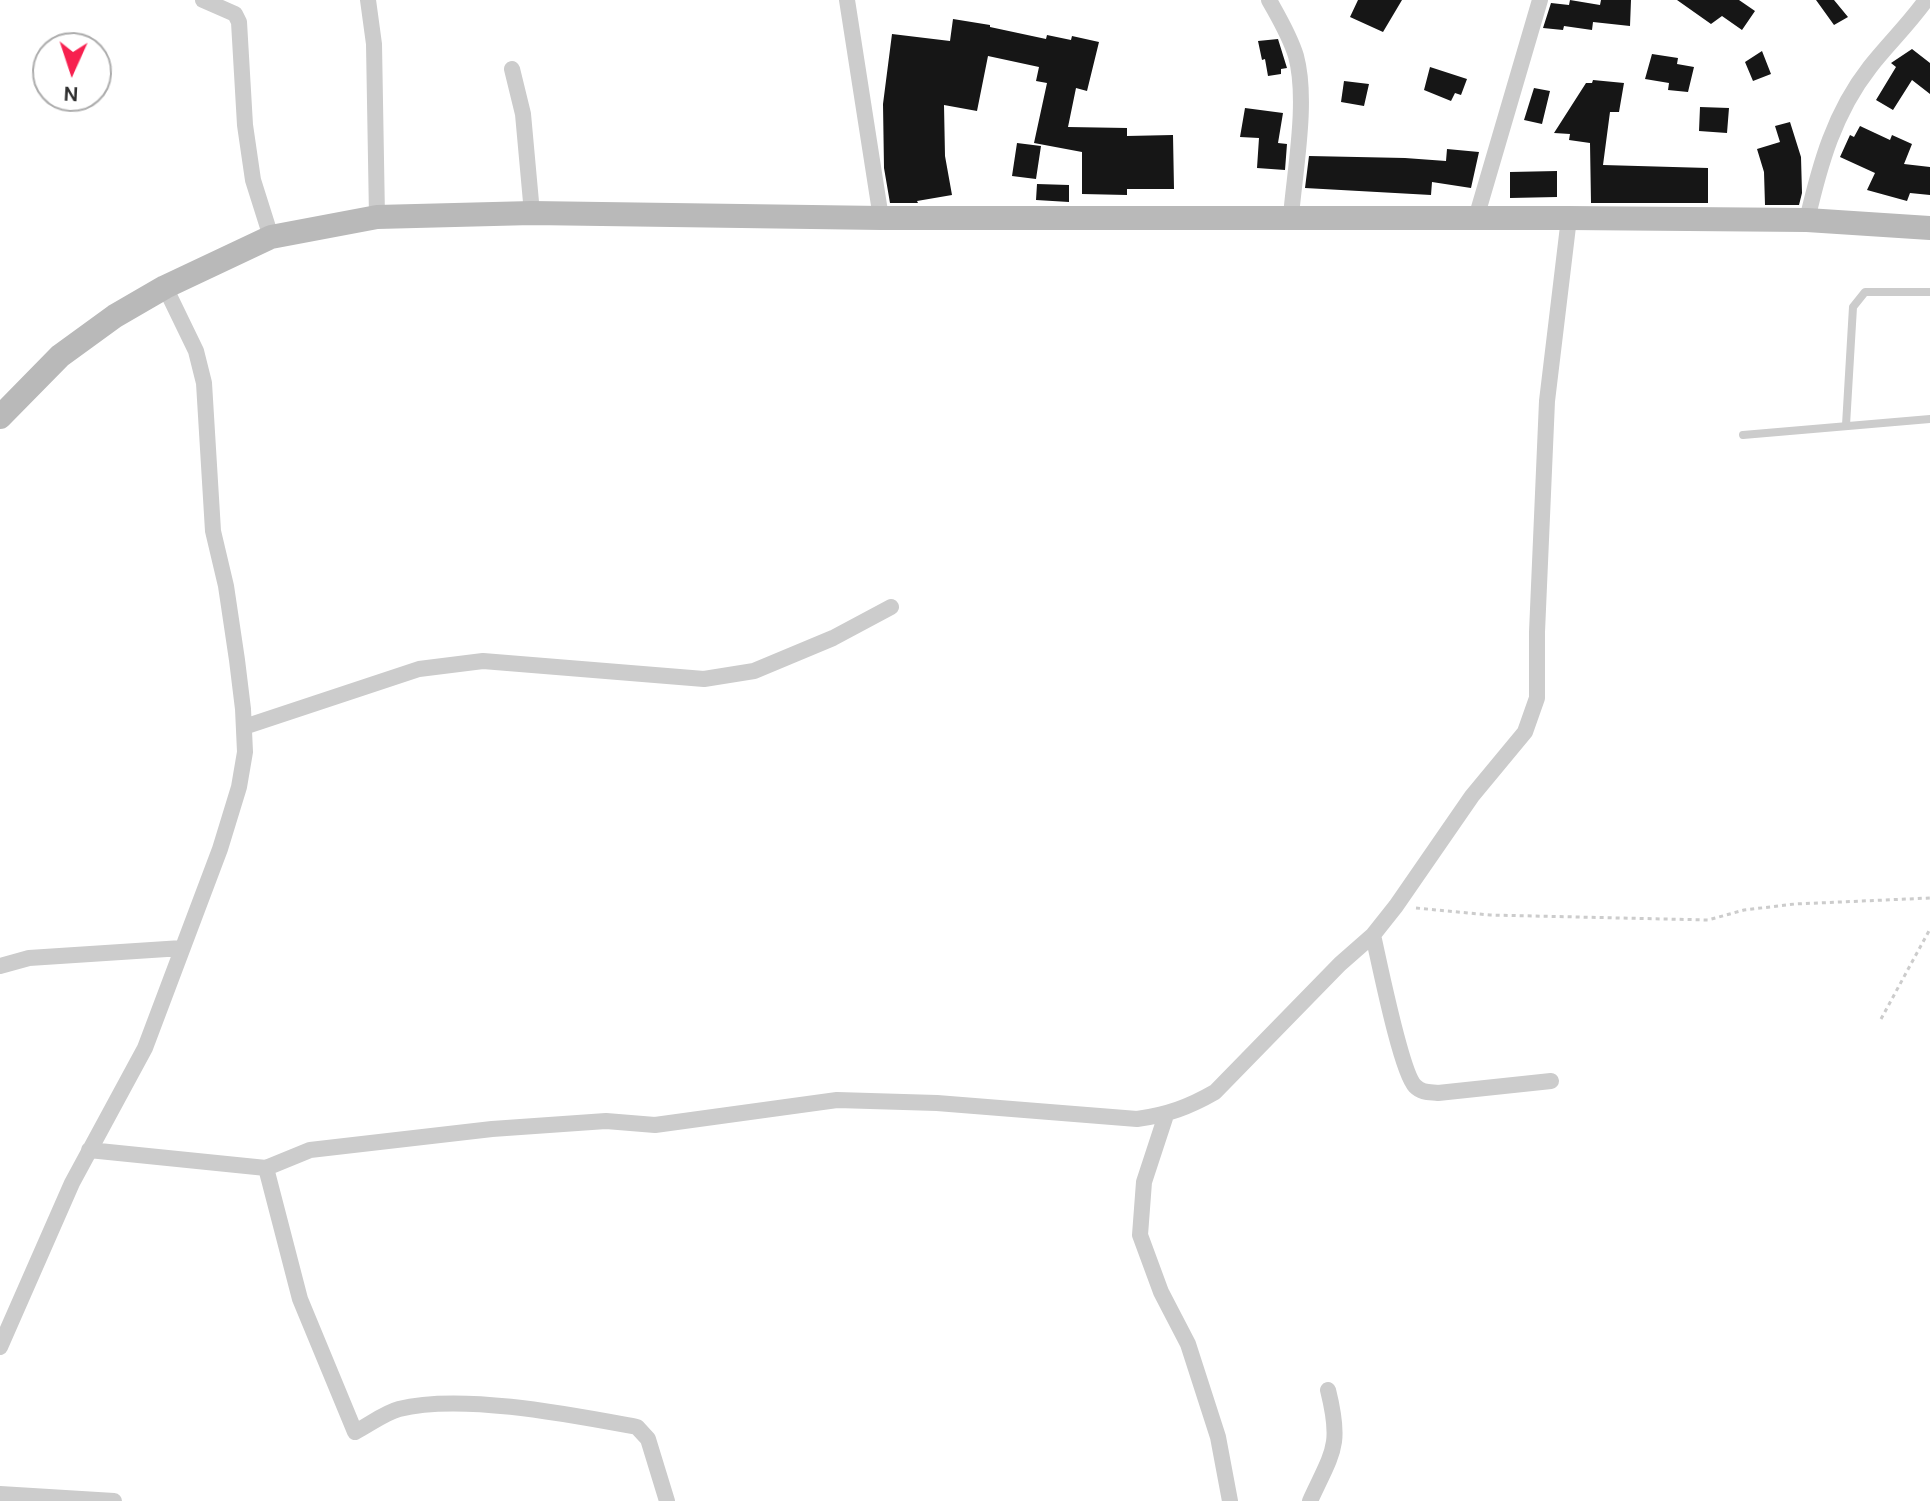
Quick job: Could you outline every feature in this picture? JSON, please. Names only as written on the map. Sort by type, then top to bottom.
[{"type":"street","points":[[203,0],[235,14],[239,22],[243,96],[253,180],[271,237]]},
{"type":"street","points":[[368,0],[374,44],[377,217]]},
{"type":"street","points":[[847,0],[881,218]]},
{"type":"street","points":[[1269,0],[1296,56],[1301,94],[1291,216]]},
{"type":"street","points":[[1476,218],[1540,0]]},
{"type":"street","points":[[1807,220],[1820,164],[1838,117],[1869,68],[1919,3]]},
{"type":"street","points":[[512,69],[525,131],[532,213]]},
{"type":"street","points":[[0,417],[60,356],[115,316],[165,287],[271,237],[377,217],[532,213],[881,218],[1291,216],[1807,220],[1930,228]]},
{"type":"street","points":[[89,1150],[266,1168],[310,1150],[325,1148],[492,1129],[606,1121],[655,1125],[837,1100],[937,1103],[1137,1119],[1166,1115],[1190,1107],[1215,1092],[1340,964],[1373,935],[1472,796],[1525,732],[1537,698],[1547,401],[1569,218]]},
{"type":"street","points":[[0,1347],[72,1183],[145,1048],[220,849],[239,787],[245,752],[226,586],[213,531],[204,383],[196,351],[165,287]]},
{"type":"street","points":[[244,727],[419,669],[483,661],[704,679],[754,671],[833,638],[891,607]]},
{"type":"street","points":[[1373,935],[1401,1051],[1416,1088],[1438,1093],[1551,1081]]},
{"type":"street","points":[[0,966],[29,958],[182,948]]},
{"type":"street","points":[[1166,1115],[1144,1182],[1140,1235],[1161,1292],[1188,1344],[1218,1437],[1230,1501]]},
{"type":"street","points":[[266,1168],[300,1299],[355,1432],[395,1410],[425,1404],[463,1403],[637,1427],[648,1439],[667,1501]]},
{"type":"street","points":[[1310,1501],[1331,1457],[1336,1438],[1328,1390]]},
{"type":"street","points":[[0,1494],[114,1501]]},
{"type":"lane","points":[[1846,425],[1853,307],[1865,292],[1930,292]]},
{"type":"lane","points":[[1743,435],[1930,419]]},
{"type":"path","points":[[1396,906],[1490,915],[1708,920],[1744,910],[1795,904],[1930,898]]},
{"type":"path","points":[[1881,1019],[1930,929]]},
{"type":"building","points":[[1358,0],[1402,0],[1383,32],[1350,17]]},
{"type":"building","points":[[1570,0],[1600,5],[1601,0],[1631,0],[1630,26],[1593,22],[1592,30],[1564,26],[1563,30],[1543,28],[1551,3],[1569,5]]},
{"type":"building","points":[[1677,0],[1739,0],[1755,11],[1742,30],[1722,16],[1711,24]]},
{"type":"building","points":[[1816,0],[1834,0],[1848,17],[1834,25]]},
{"type":"building","points":[[953,19],[1046,39],[1047,35],[1071,40],[1072,36],[1099,42],[1087,91],[1076,88],[1068,127],[1127,128],[1127,136],[1173,135],[1174,189],[1127,189],[1127,195],[1082,194],[1082,152],[1034,143],[1047,83],[1036,81],[1039,67],[988,56],[977,111],[944,105],[945,156],[952,195],[918,203],[890,203],[884,168],[883,104],[892,34],[950,41]]},
{"type":"building","points":[[1278,39],[1287,68],[1281,69],[1281,74],[1268,76],[1258,41]]},
{"type":"building","points":[[1912,49],[1930,63],[1930,94],[1912,80],[1893,110],[1876,100],[1896,67],[1891,63]]},
{"type":"building","points":[[1762,51],[1771,74],[1753,81],[1745,62]]},
{"type":"building","points":[[1652,54],[1678,58],[1677,64],[1694,67],[1688,92],[1668,90],[1669,83],[1645,79]]},
{"type":"building","points":[[1430,67],[1467,79],[1461,95],[1455,93],[1451,101],[1424,90]]},
{"type":"building","points":[[1593,80],[1624,83],[1619,112],[1610,112],[1603,165],[1708,168],[1708,203],[1591,203],[1590,143],[1569,140],[1570,134],[1554,133],[1586,83]]},
{"type":"building","points":[[1344,81],[1369,84],[1364,106],[1341,102]]},
{"type":"building","points":[[1534,88],[1550,91],[1542,124],[1524,120]]},
{"type":"building","points":[[1700,107],[1729,108],[1727,133],[1699,131]]},
{"type":"building","points":[[1245,108],[1283,113],[1278,143],[1287,144],[1285,170],[1257,168],[1259,138],[1240,137]]},
{"type":"building","points":[[1790,122],[1801,157],[1802,193],[1799,205],[1765,205],[1764,172],[1757,149],[1780,142],[1775,126]]},
{"type":"building","points":[[1860,126],[1890,140],[1892,135],[1912,144],[1904,164],[1930,167],[1930,195],[1910,193],[1907,201],[1867,190],[1875,173],[1840,157],[1850,135],[1854,137]]},
{"type":"building","points":[[1017,143],[1041,146],[1036,179],[1012,176]]},
{"type":"building","points":[[1447,149],[1479,152],[1471,188],[1432,182],[1431,195],[1305,188],[1309,156],[1446,161]]},
{"type":"building","points":[[1557,171],[1557,197],[1510,198],[1510,172]]},
{"type":"building","points":[[1037,184],[1069,185],[1069,202],[1036,200]]}]
